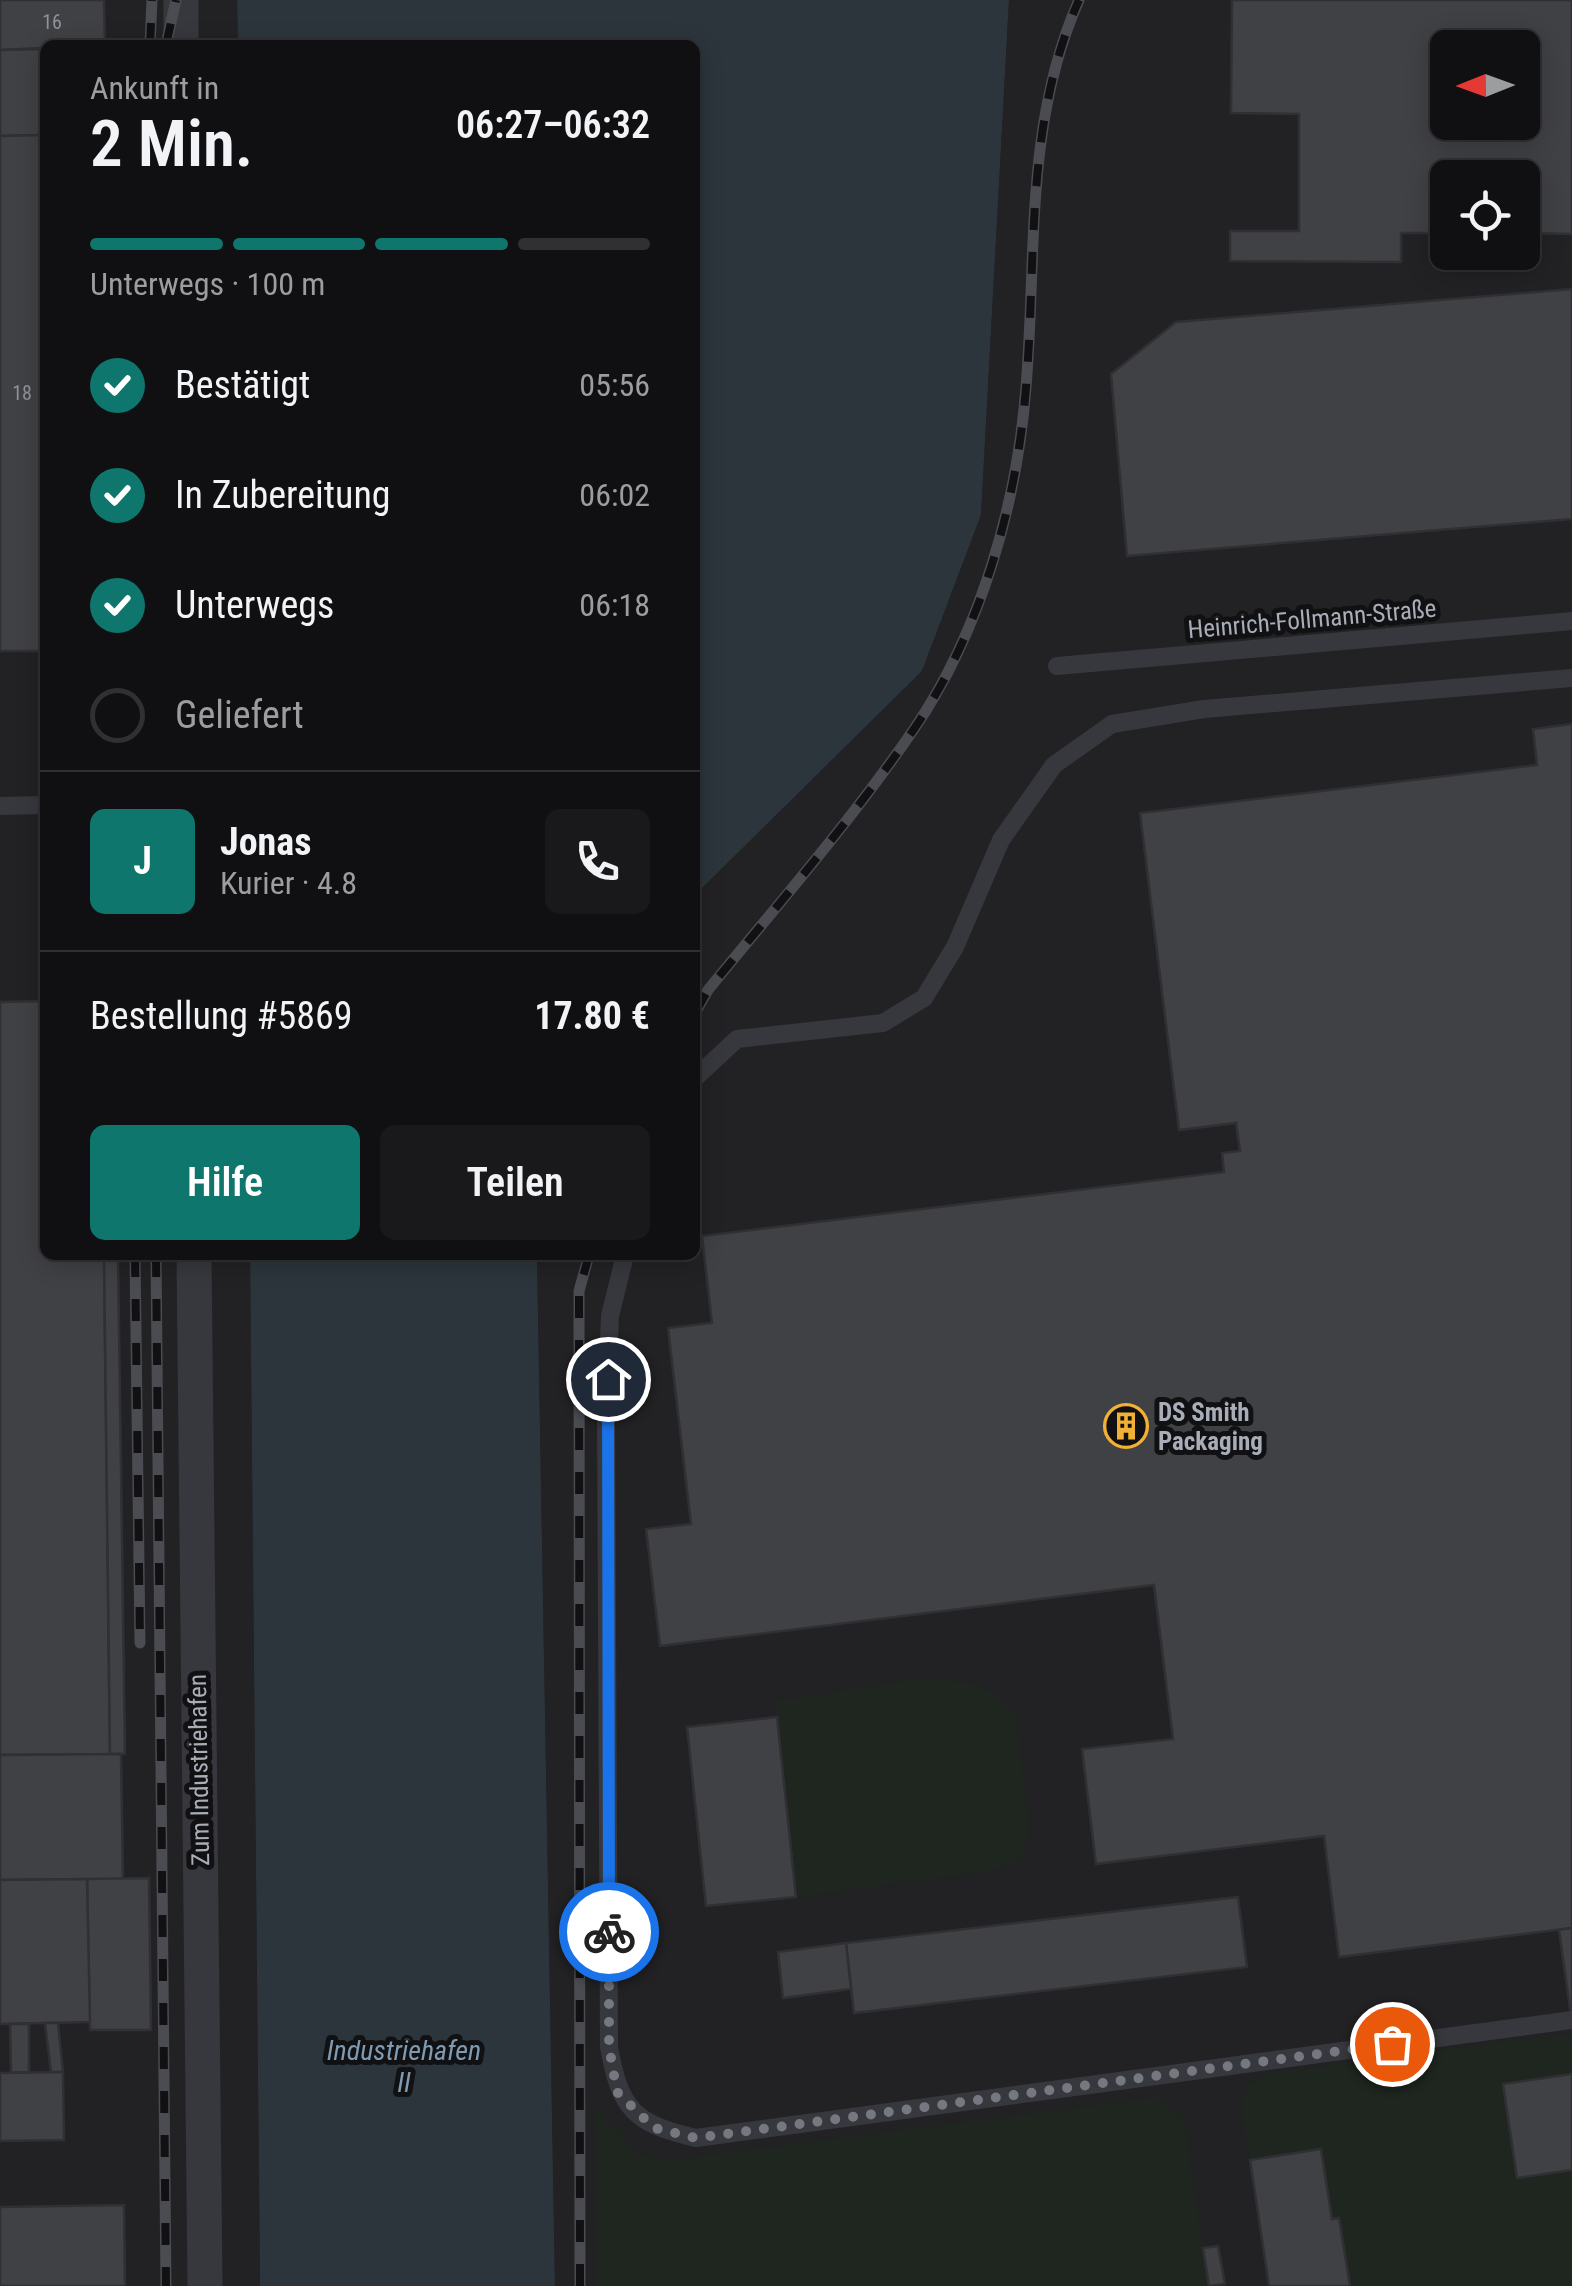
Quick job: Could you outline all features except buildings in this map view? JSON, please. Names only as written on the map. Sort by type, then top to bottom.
[{"type":"street","points":[[181,0],[181,40]]},
{"type":"street","name":"Zum Industriehafen","points":[[194,1260],[205,2286]]},
{"type":"lane","name":"Heinrich-Follmann-Straße","points":[[1057,666],[1572,621]]},
{"type":"lane","points":[[700,1073],[736,1039],[883,1023],[924,998],[956,947],[1001,840],[1054,765],[1112,724],[1204,709],[1572,678]]},
{"type":"lane","points":[[0,806],[40,805]]},
{"type":"lane","points":[[624,1260],[610,1316],[606,1410],[609,2047],[617,2092],[654,2128],[696,2138],[1572,2020]]},
{"type":"shaded area","points":[[0,0],[237,0],[238,40],[40,40],[40,1260],[250,1260],[260,2286],[0,2286]]},
{"type":"shaded area","points":[[1009,0],[1572,0],[1572,2286],[555,2286],[537,1260],[700,1260],[700,890],[922,671],[981,515]]},
{"type":"shaded area","points":[[925,1678],[981,1685],[1016,1713],[1029,1829],[1023,1858],[998,1870],[796,1897],[776,1701]]},
{"type":"shaded area","points":[[1572,2033],[1572,2286],[1268,2286],[1241,2103],[1248,2086],[1269,2073]]},
{"type":"shaded area","points":[[1160,2097],[1185,2122],[1208,2286],[596,2286],[595,2108],[642,2156],[669,2160]]},
{"type":"water","points":[[237,0],[1009,0],[981,515],[922,671],[700,890],[700,40],[238,40]]},
{"type":"water","name":"Industriehafen II","points":[[250,1260],[537,1260],[555,2286],[260,2286]]},
{"type":"railway","points":[[150,40],[152,0]]},
{"type":"railway","points":[[167,40],[176,0]]},
{"type":"railway","points":[[700,1004],[914,729],[938,691],[977,609],[1014,476],[1026,387],[1041,142],[1061,47],[1079,0]]},
{"type":"railway","points":[[135,1260],[140,1643]]},
{"type":"railway","points":[[156,1260],[166,2286]]},
{"type":"railway","points":[[580,2286],[579,1291],[588,1260]]},
{"type":"way so far","points":[[609,1932],[609,2047],[617,2092],[654,2128],[696,2138],[1392,2044]]},
{"type":"place","name":"DS Smith Packaging","points":[[1126,1426]]},
{"type":"route","points":[[608,1379],[609,1932]]}]
